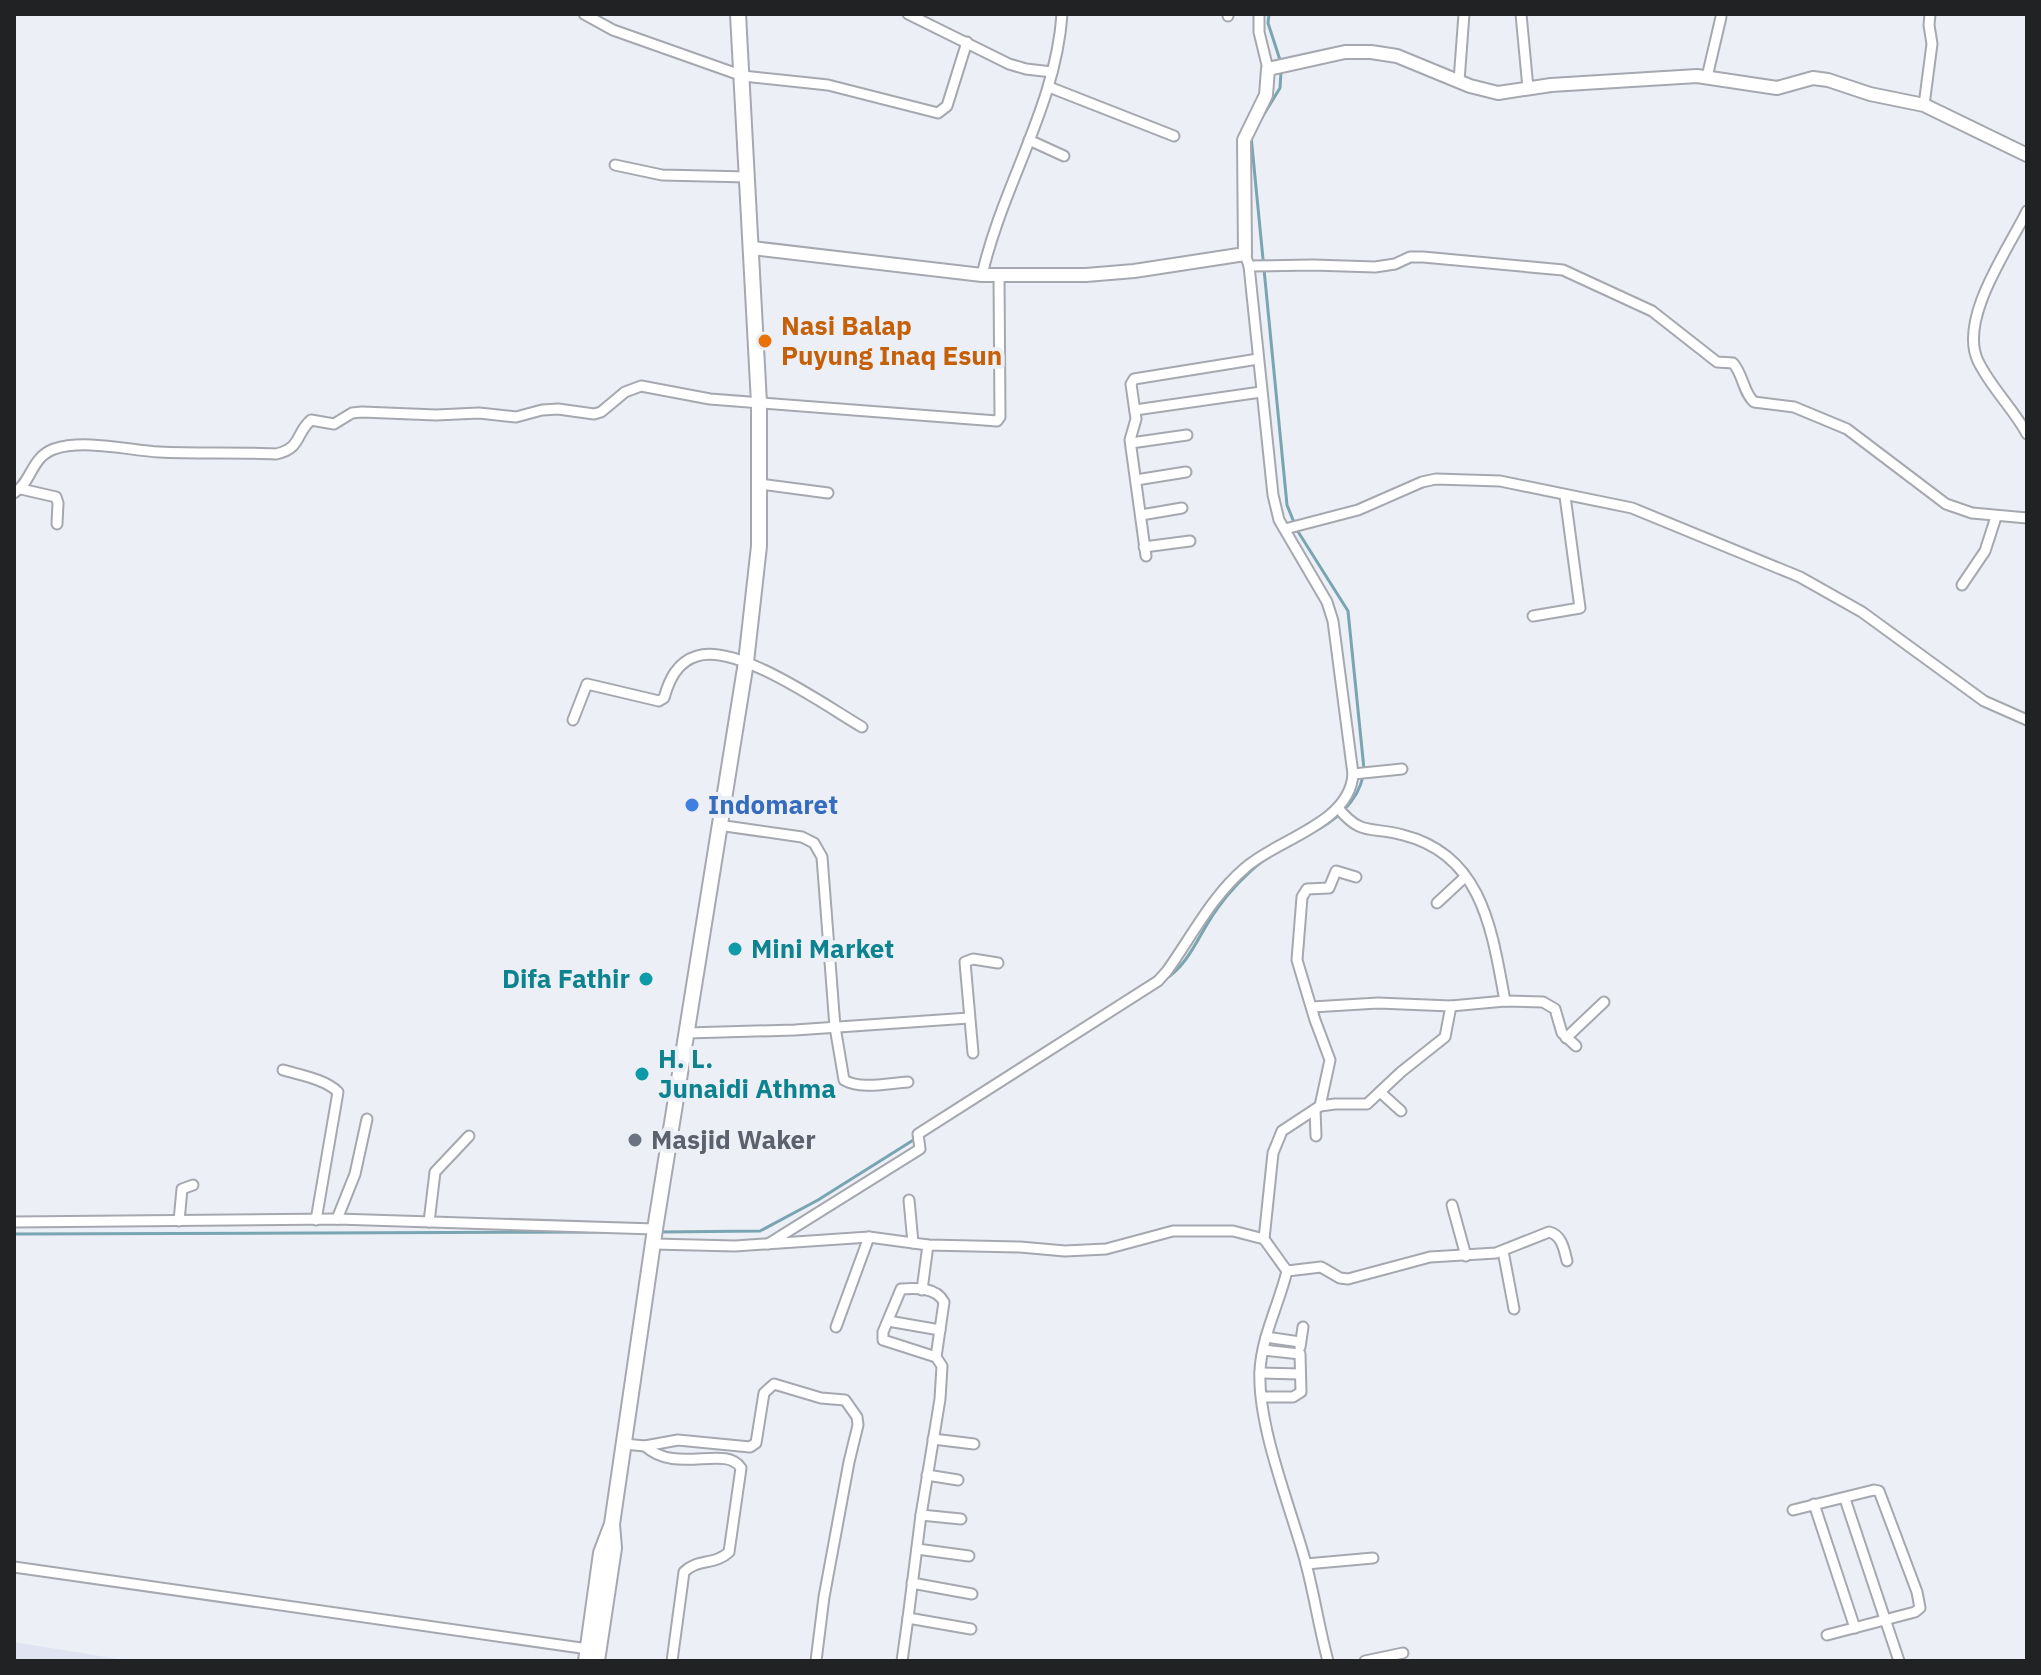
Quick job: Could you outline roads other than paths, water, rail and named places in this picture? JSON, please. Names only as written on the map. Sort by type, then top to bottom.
[{"type":"main road","points":[[590,1657],[614,1548],[612,1524],[654,1236],[746,662],[759,546],[759,403],[738,14]]},
{"type":"street","points":[[584,14],[613,30],[743,76],[838,87],[938,113],[947,106],[967,42]]},
{"type":"street","points":[[908,14],[1009,64],[1052,72]]},
{"type":"street","points":[[982,275],[989,245],[1049,87],[1062,14]]},
{"type":"street","points":[[768,1244],[917,1151],[919,1141],[967,1101],[1158,981],[1222,890],[1246,867],[1341,810],[1360,773],[1333,621],[1292,527],[1279,520],[1273,495],[1249,262],[1244,140],[1266,95],[1274,68],[1259,32],[1259,14]]},
{"type":"street","points":[[1459,81],[1464,14]]},
{"type":"street","points":[[1521,14],[1528,88]]},
{"type":"street","points":[[1924,105],[1932,44],[1930,14]]},
{"type":"street","points":[[1707,77],[1721,17]]},
{"type":"street","points":[[1274,68],[1345,52],[1371,52],[1397,56],[1498,93],[1528,88],[1707,77],[1777,88],[1813,78],[1924,105],[2027,155]]},
{"type":"street","points":[[1049,87],[1174,136]]},
{"type":"street","points":[[1029,140],[1064,156]]},
{"type":"street","points":[[615,165],[662,175],[748,177]]},
{"type":"street","points":[[2027,211],[1997,263],[1976,321],[1974,347],[1982,367],[2027,434]]},
{"type":"street","points":[[752,248],[982,275],[1086,275],[1249,262],[1266,266],[1375,267],[1395,264],[1410,257],[1563,270],[1652,311],[1717,362],[1733,363],[1748,397],[1754,402],[1787,405],[1832,420],[1946,504],[1972,513],[2027,518]]},
{"type":"street","points":[[57,524],[56,497],[18,491],[35,462],[55,449],[71,446],[161,452],[276,454],[294,447],[310,421],[335,424],[356,413],[479,413],[516,417],[558,409],[594,414],[601,412],[625,392],[641,386],[710,399],[999,421],[999,275]]},
{"type":"street","points":[[1190,541],[1145,552],[1130,435],[1136,423],[1131,385],[1134,379],[1258,359]]},
{"type":"street","points":[[1135,410],[1261,392]]},
{"type":"street","points":[[1131,443],[1187,435]]},
{"type":"street","points":[[1136,480],[1186,472]]},
{"type":"street","points":[[1292,527],[1358,510],[1436,479],[1500,481],[1620,505],[1651,514],[1800,577],[1862,612],[1990,704],[2027,720]]},
{"type":"street","points":[[760,484],[828,493]]},
{"type":"street","points":[[1533,616],[1580,608],[1565,496]]},
{"type":"street","points":[[1141,515],[1182,508]]},
{"type":"street","points":[[1962,585],[1985,551],[1996,517]]},
{"type":"street","points":[[573,720],[585,687],[589,684],[659,701],[664,698],[670,678],[683,664],[696,656],[712,654],[746,662],[862,727]]},
{"type":"street","points":[[1360,773],[1402,769]]},
{"type":"street","points":[[1341,810],[1356,827],[1403,834],[1438,847],[1465,877],[1483,903],[1505,1001]]},
{"type":"street","points":[[718,825],[802,837],[818,847],[825,875],[835,1027],[845,1082],[866,1085],[908,1082]]},
{"type":"street","points":[[1316,1136],[1317,1108],[1330,1060],[1297,960],[1304,893],[1309,888],[1329,888],[1336,871],[1356,877]]},
{"type":"street","points":[[1437,903],[1465,877]]},
{"type":"street","points":[[973,1053],[965,962],[973,959],[998,963]]},
{"type":"street","points":[[1312,1007],[1378,1003],[1451,1006],[1505,1001],[1543,1002],[1552,1005],[1566,1038],[1576,1046]]},
{"type":"street","points":[[1566,1038],[1604,1002]]},
{"type":"street","points":[[1264,1239],[1275,1145],[1286,1127],[1317,1108],[1342,1103],[1363,1106],[1445,1037],[1451,1006]]},
{"type":"street","points":[[687,1033],[969,1018]]},
{"type":"street","points":[[283,1070],[308,1077],[338,1092],[316,1220]]},
{"type":"street","points":[[1380,1092],[1401,1111]]},
{"type":"street","points":[[337,1219],[355,1174],[367,1119]]},
{"type":"street","points":[[429,1222],[435,1172],[469,1136]]},
{"type":"street","points":[[179,1221],[182,1189],[193,1185]]},
{"type":"street","points":[[909,1200],[913,1243]]},
{"type":"street","points":[[1452,1205],[1466,1256]]},
{"type":"street","points":[[14,1222],[337,1219],[654,1236],[735,1246],[869,1237],[928,1245],[1087,1250],[1127,1244],[1173,1231],[1233,1231],[1264,1239],[1287,1271]]},
{"type":"street","points":[[1287,1271],[1321,1267],[1344,1280],[1430,1257],[1503,1251],[1552,1232],[1561,1241],[1567,1261]]},
{"type":"street","points":[[836,1327],[869,1237]]},
{"type":"street","points":[[922,1290],[928,1245]]},
{"type":"street","points":[[1503,1251],[1514,1309]]},
{"type":"street","points":[[1287,1271],[1266,1337],[1260,1373],[1262,1397],[1328,1661]]},
{"type":"street","points":[[902,1661],[943,1375],[936,1357],[884,1341],[883,1332],[900,1289],[937,1293],[942,1298],[936,1357]]},
{"type":"street","points":[[888,1321],[940,1330]]},
{"type":"street","points":[[1262,1397],[1298,1395],[1303,1327]]},
{"type":"street","points":[[1266,1337],[1300,1342]]},
{"type":"street","points":[[1264,1350],[1300,1354]]},
{"type":"street","points":[[1260,1373],[1300,1374]]},
{"type":"street","points":[[624,1444],[645,1446],[669,1440],[750,1447],[754,1445],[764,1393],[774,1384],[816,1397],[842,1399],[848,1404],[857,1417],[858,1425],[824,1597],[816,1661]]},
{"type":"street","points":[[933,1439],[974,1444]]},
{"type":"street","points":[[645,1446],[662,1457],[691,1461],[725,1458],[736,1461],[741,1468],[729,1552],[720,1559],[691,1565],[684,1572],[672,1661]]},
{"type":"street","points":[[927,1475],[958,1480]]},
{"type":"street","points":[[1793,1510],[1874,1490],[1880,1492],[1907,1561],[1920,1608],[1886,1622],[1827,1635]]},
{"type":"street","points":[[1845,1499],[1899,1661]]},
{"type":"street","points":[[1814,1504],[1855,1628]]},
{"type":"street","points":[[921,1515],[961,1519]]},
{"type":"street","points":[[917,1549],[969,1556]]},
{"type":"street","points":[[1306,1564],[1373,1558]]},
{"type":"street","points":[[14,1567],[590,1657]]},
{"type":"street","points":[[912,1583],[972,1594]]},
{"type":"street","points":[[908,1618],[971,1629]]},
{"type":"street","points":[[1365,1661],[1403,1653]]},
{"type":"waterway","points":[[1269,14],[1268,23],[1280,60]]},
{"type":"waterway","points":[[1261,119],[1280,88],[1281,72]]},
{"type":"waterway","points":[[1251,136],[1287,505],[1297,530],[1348,611],[1364,769]]},
{"type":"waterway","points":[[1311,833],[1344,810],[1356,794],[1363,776]]},
{"type":"waterway","points":[[1164,980],[1188,956],[1228,895],[1266,858]]},
{"type":"waterway","points":[[660,1232],[760,1231],[818,1200],[915,1139]]},
{"type":"waterway","points":[[14,1234],[609,1232]]},
{"type":"place","name":"Nasi Balap Puyung Inaq Esun","points":[[765,341]]},
{"type":"place","name":"Indomaret","points":[[692,805]]},
{"type":"place","name":"Mini Market","points":[[735,949]]},
{"type":"place","name":"Difa Fathir","points":[[646,979]]},
{"type":"place","name":"H. L. Junaidi Athma","points":[[642,1074]]},
{"type":"place","name":"Masjid Waker","points":[[635,1140]]}]
